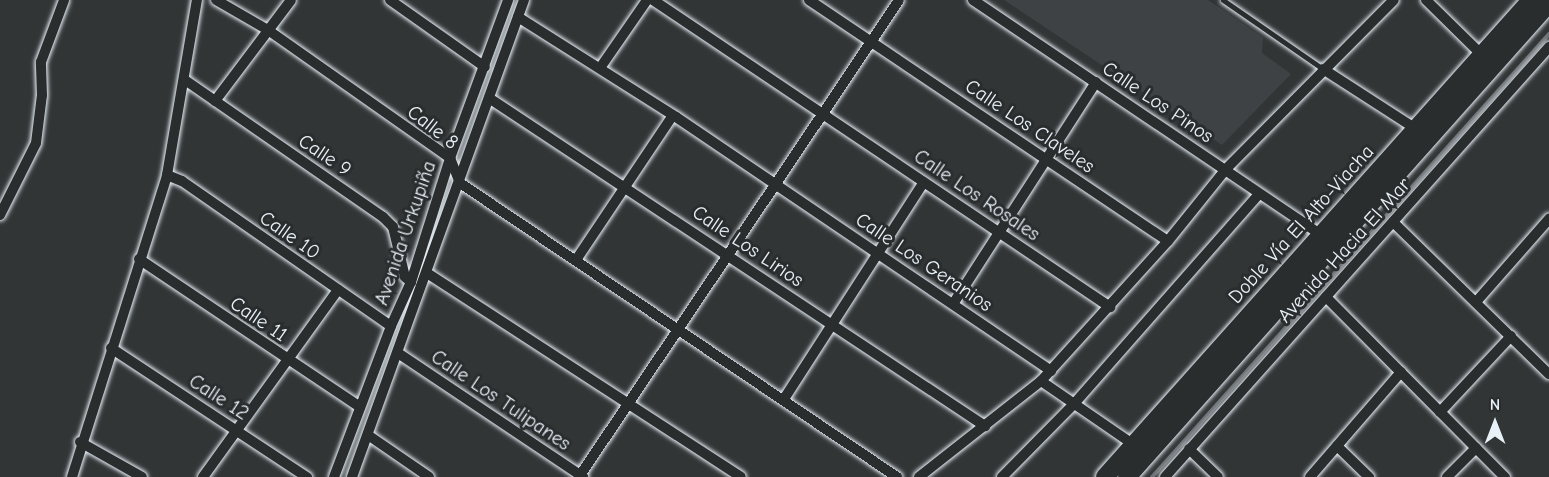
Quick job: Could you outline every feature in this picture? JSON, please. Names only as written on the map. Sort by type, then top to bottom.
[{"type":"highway","name":"Doble Vía El Alto-Viacha","points":[[1105,477],[1531,0]]},
{"type":"highway","name":"Doble Vía El Alto-Viacha","points":[[1127,477],[1549,3]]},
{"type":"street","points":[[0,215],[36,143],[42,95],[41,62],[64,0]]},
{"type":"street","points":[[72,477],[80,442],[167,175],[197,0]]},
{"type":"street","name":"Calle 8","points":[[216,0],[268,30],[450,158],[460,183]]},
{"type":"street","points":[[215,101],[291,0]]},
{"type":"street","points":[[390,0],[485,67]]},
{"type":"street","name":"Avenida Urkupiña","points":[[334,477],[390,326],[411,282],[450,158],[508,0]]},
{"type":"street","points":[[352,477],[428,273],[524,0]]},
{"type":"street","points":[[600,68],[646,0]]},
{"type":"street","name":"Calle Los Rosales","points":[[652,0],[824,112],[1110,307]]},
{"type":"street","name":"Calle Los Claveles","points":[[809,0],[1168,241]]},
{"type":"street","points":[[581,476],[899,0]]},
{"type":"street","name":"Calle Los Pinos","points":[[973,0],[1321,235]]},
{"type":"street","points":[[919,477],[1041,381],[1168,241],[1226,169],[1394,0]]},
{"type":"street","points":[[1426,0],[1482,55]]},
{"type":"street","name":"Calle Los Geranios","points":[[518,17],[777,184],[1050,371]]},
{"type":"street","name":"Avenida Hacia El Mar","points":[[1165,477],[1549,47]]},
{"type":"street","points":[[1323,69],[1416,129]]},
{"type":"street","name":"Calle 9","points":[[185,80],[383,217],[393,227],[405,277],[411,282]]},
{"type":"street","points":[[953,304],[1096,82]]},
{"type":"street","name":"Calle Los Lirios","points":[[489,98],[985,426]]},
{"type":"street","points":[[576,260],[673,115]]},
{"type":"street","name":"Calle 10","points":[[167,175],[182,181],[390,326]]},
{"type":"street","points":[[784,399],[880,254],[924,182]]},
{"type":"street","points":[[460,183],[680,328],[897,477]]},
{"type":"street","points":[[1002,477],[1073,405],[1259,194]]},
{"type":"street","points":[[1476,302],[1549,219]]},
{"type":"street","points":[[1393,222],[1549,374]]},
{"type":"street","name":"Calle 11","points":[[139,259],[360,407]]},
{"type":"street","points":[[428,273],[741,477]]},
{"type":"street","points":[[203,477],[338,290]]},
{"type":"street","points":[[1326,297],[1505,477]]},
{"type":"street","points":[[1440,412],[1511,336]]},
{"type":"street","name":"Calle 12","points":[[111,348],[307,477]]},
{"type":"street","name":"Calle Los Tulipanes","points":[[398,353],[581,476]]},
{"type":"street","points":[[1310,477],[1401,372]]},
{"type":"street","points":[[1041,381],[1134,445]]},
{"type":"street","points":[[368,435],[429,477]]},
{"type":"street","points":[[80,442],[142,477]]},
{"type":"street","points":[[1337,446],[1369,477]]},
{"type":"street","points":[[1447,477],[1476,448]]},
{"type":"street","points":[[1189,449],[1218,477]]},
{"type":"lane","points":[[1223,0],[1323,69]]},
{"type":"shaded area","points":[[1004,0],[1208,0],[1263,38],[1262,53],[1291,74],[1222,145]]},
{"type":"waterway","points":[[1152,477],[1549,34]]}]
